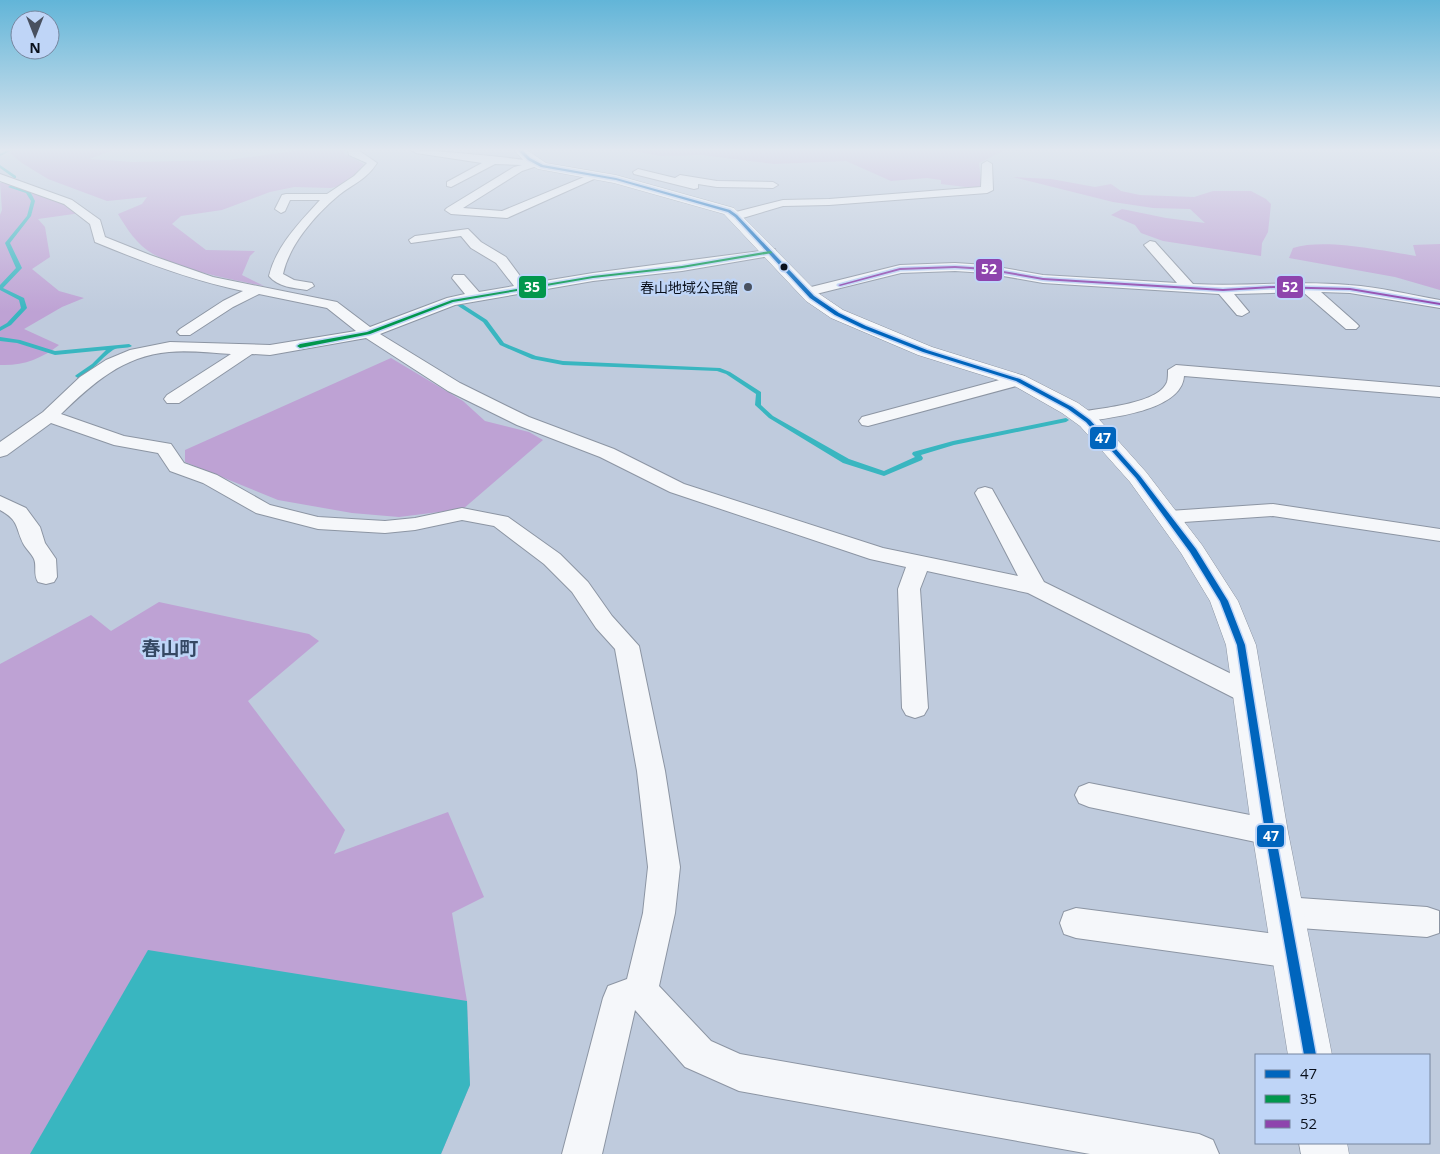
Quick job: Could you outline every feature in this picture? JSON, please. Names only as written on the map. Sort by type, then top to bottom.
[{"type":"street","points":[[70,204],[96,223],[99,239],[145,258],[193,274],[256,290],[311,299],[332,305],[368,333],[454,387],[523,422],[607,453],[677,488],[878,554],[1035,587],[1249,694]]},
{"type":"street","points":[[281,209],[283,204]]},
{"type":"street","points":[[324,204],[287,247],[276,267],[276,276],[282,280],[325,290],[333,294],[336,298],[332,305]]},
{"type":"street","points":[[461,204],[451,210],[503,215],[529,204]]},
{"type":"street","points":[[712,204],[736,216],[808,292],[824,306],[864,327],[925,351],[1018,380],[1053,397],[1082,417],[1138,477],[1169,517],[1224,601],[1234,621],[1242,646],[1270,832],[1310,1054]]},
{"type":"street","points":[[736,216],[780,204]]},
{"type":"street","points":[[415,240],[464,232],[476,245],[501,260],[523,289]]},
{"type":"street","points":[[1150,245],[1189,288]]},
{"type":"street","points":[[0,451],[49,416],[86,381],[112,363],[136,353],[170,347],[270,350],[319,343],[368,333],[452,301],[594,277],[682,267],[770,252]]},
{"type":"street","points":[[808,292],[863,280],[900,269],[924,267],[986,269],[1043,278],[1223,290],[1306,287],[1350,288],[1440,304]]},
{"type":"street","points":[[459,278],[475,297]]},
{"type":"street","points":[[1306,287],[1352,326]]},
{"type":"street","points":[[185,332],[228,304],[256,290]]},
{"type":"street","points":[[1223,290],[1242,312]]},
{"type":"street","points":[[173,399],[249,349]]},
{"type":"street","points":[[1082,417],[1133,408],[1156,400],[1173,389],[1177,378],[1176,370],[1440,392]]},
{"type":"street","points":[[868,421],[1018,380]]},
{"type":"street","points":[[49,416],[121,441],[164,448],[177,467],[210,479],[263,509],[318,523],[385,527],[415,524],[462,514],[501,521],[552,560],[580,587],[604,622],[628,646],[651,771],[664,867],[659,913],[641,991]]},
{"type":"street","points":[[985,493],[1035,587]]},
{"type":"street","points":[[0,502],[18,512],[29,527],[34,544],[45,559],[46,577]]},
{"type":"street","points":[[1169,517],[1274,510],[1440,535]]},
{"type":"street","points":[[915,708],[908,589],[919,562]]},
{"type":"street","points":[[1089,795],[1270,832]]},
{"type":"street","points":[[1285,912],[1427,922]]},
{"type":"street","points":[[1076,923],[1292,952]]},
{"type":"street","points":[[582,1154],[620,998],[641,991]]},
{"type":"street","points":[[641,991],[698,1054],[739,1072],[1199,1154]]},
{"type":"shaded area","points":[[2,204],[65,204],[88,212],[38,219],[45,227],[50,257],[32,269],[59,291],[84,298],[62,307],[24,329],[59,345],[31,361],[8,365],[0,365],[0,215]]},
{"type":"shaded area","points":[[142,204],[238,204],[222,210],[181,216],[172,224],[206,250],[255,251],[250,256],[242,275],[264,286],[193,270],[165,260],[147,250],[137,241],[118,214]]},
{"type":"shaded area","points":[[1125,204],[1271,204],[1268,232],[1262,243],[1261,256],[1163,241],[1141,233],[1135,225],[1111,215],[1122,209],[1166,218],[1205,223],[1190,209],[1153,208]]},
{"type":"shaded area","points":[[1440,244],[1440,290],[1395,277],[1289,258],[1293,248],[1306,245],[1354,246],[1416,256],[1413,245]]},
{"type":"shaded area","points":[[391,358],[463,401],[485,421],[529,432],[543,440],[463,509],[399,517],[352,513],[278,500],[185,462],[185,450]]},
{"type":"shaded area","points":[[159,602],[309,634],[319,641],[248,701],[345,830],[334,854],[448,812],[484,897],[452,913],[467,1001],[470,1085],[441,1154],[0,1154],[0,664],[91,615],[111,631]]},
{"type":"water","points":[[148,950],[467,1001],[470,1085],[441,1154],[30,1154]]},
{"type":"waterway","points":[[0,329],[9,324],[24,308],[22,299],[0,288],[19,268],[7,243],[29,216],[32,204]]},
{"type":"waterway","points":[[457,303],[485,321],[502,344],[534,358],[563,363],[718,369],[728,373],[759,393],[758,405],[771,417],[846,461],[884,474],[919,458],[916,454],[953,443],[1066,420]]},
{"type":"waterway","points":[[0,339],[18,341],[55,353],[129,346]]},
{"type":"waterway","points":[[78,376],[94,365],[111,349]]},
{"type":"transit line","name":"47","points":[[704,204],[729,211],[736,216],[812,297],[837,314],[864,327],[925,351],[1018,380],[1070,408],[1088,421],[1138,477],[1193,551],[1224,601],[1241,645],[1270,832],[1310,1054]]},
{"type":"transit line","name":"35","points":[[300,346],[368,333],[452,301],[593,277],[682,267],[770,252]]},
{"type":"transit line","name":"52","points":[[840,285],[900,269],[955,267],[986,269],[1043,279],[1223,290],[1273,287],[1350,289],[1440,304]]},
{"type":"place","name":"春山地域公民館","points":[[748,287]]},
{"type":"district","name":"春山町","points":[[170,648]]}]
